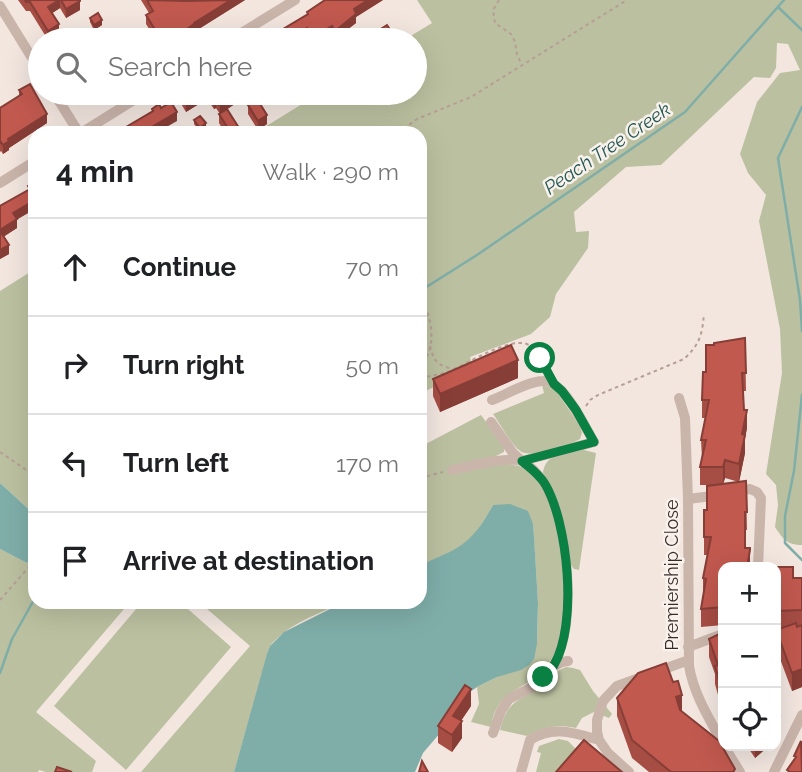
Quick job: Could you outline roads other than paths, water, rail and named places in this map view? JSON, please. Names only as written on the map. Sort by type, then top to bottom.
[{"type":"street","points":[[250,28],[295,0]]},
{"type":"street","points":[[0,6],[28,52]]},
{"type":"street","points":[[62,105],[75,126]]},
{"type":"street","points":[[91,126],[126,105]]},
{"type":"street","points":[[0,183],[28,165]]},
{"type":"street","points":[[452,470],[504,460],[522,461],[594,442],[562,391],[554,384],[544,381],[531,384],[492,400]]},
{"type":"street","name":"Premiership Close","points":[[679,398],[685,418],[688,647],[691,679],[701,705],[718,735]]},
{"type":"street","points":[[491,422],[513,453],[535,471],[545,484],[561,529],[567,575],[567,606],[565,629],[554,666]]},
{"type":"street","points":[[688,499],[750,489],[757,492],[761,498],[758,562]]},
{"type":"street","points":[[565,629],[569,641]]},
{"type":"street","points":[[688,647],[718,636]]},
{"type":"street","points":[[629,772],[608,753],[598,736],[597,720],[603,701],[617,686],[689,660]]},
{"type":"street","points":[[493,733],[501,711],[509,699],[532,687],[554,666],[568,661]]},
{"type":"street","points":[[774,772],[802,715]]},
{"type":"street","points":[[521,772],[530,740],[537,736],[566,731],[598,736]]},
{"type":"street","name":"Premiership Close","points":[[728,751],[740,772]]},
{"type":"water","points":[[0,483],[28,509],[28,562],[0,549]]},
{"type":"water","points":[[510,504],[528,511],[533,524],[538,603],[537,644],[534,659],[529,665],[497,677],[470,692],[452,719],[423,753],[415,772],[234,772],[270,646],[284,632],[330,609],[427,609],[427,562],[463,544],[478,529],[493,505]]},
{"type":"waterway","name":"Peach Tree Creek","points":[[427,287],[685,112],[784,0]]},
{"type":"waterway","points":[[778,7],[802,30]]},
{"type":"waterway","points":[[802,107],[778,158],[800,300],[802,331]]},
{"type":"waterway","points":[[802,395],[794,471],[785,516],[785,543],[802,560]]},
{"type":"waterway","name":"Peach Tree Creek","points":[[0,673],[12,639],[29,609]]}]
